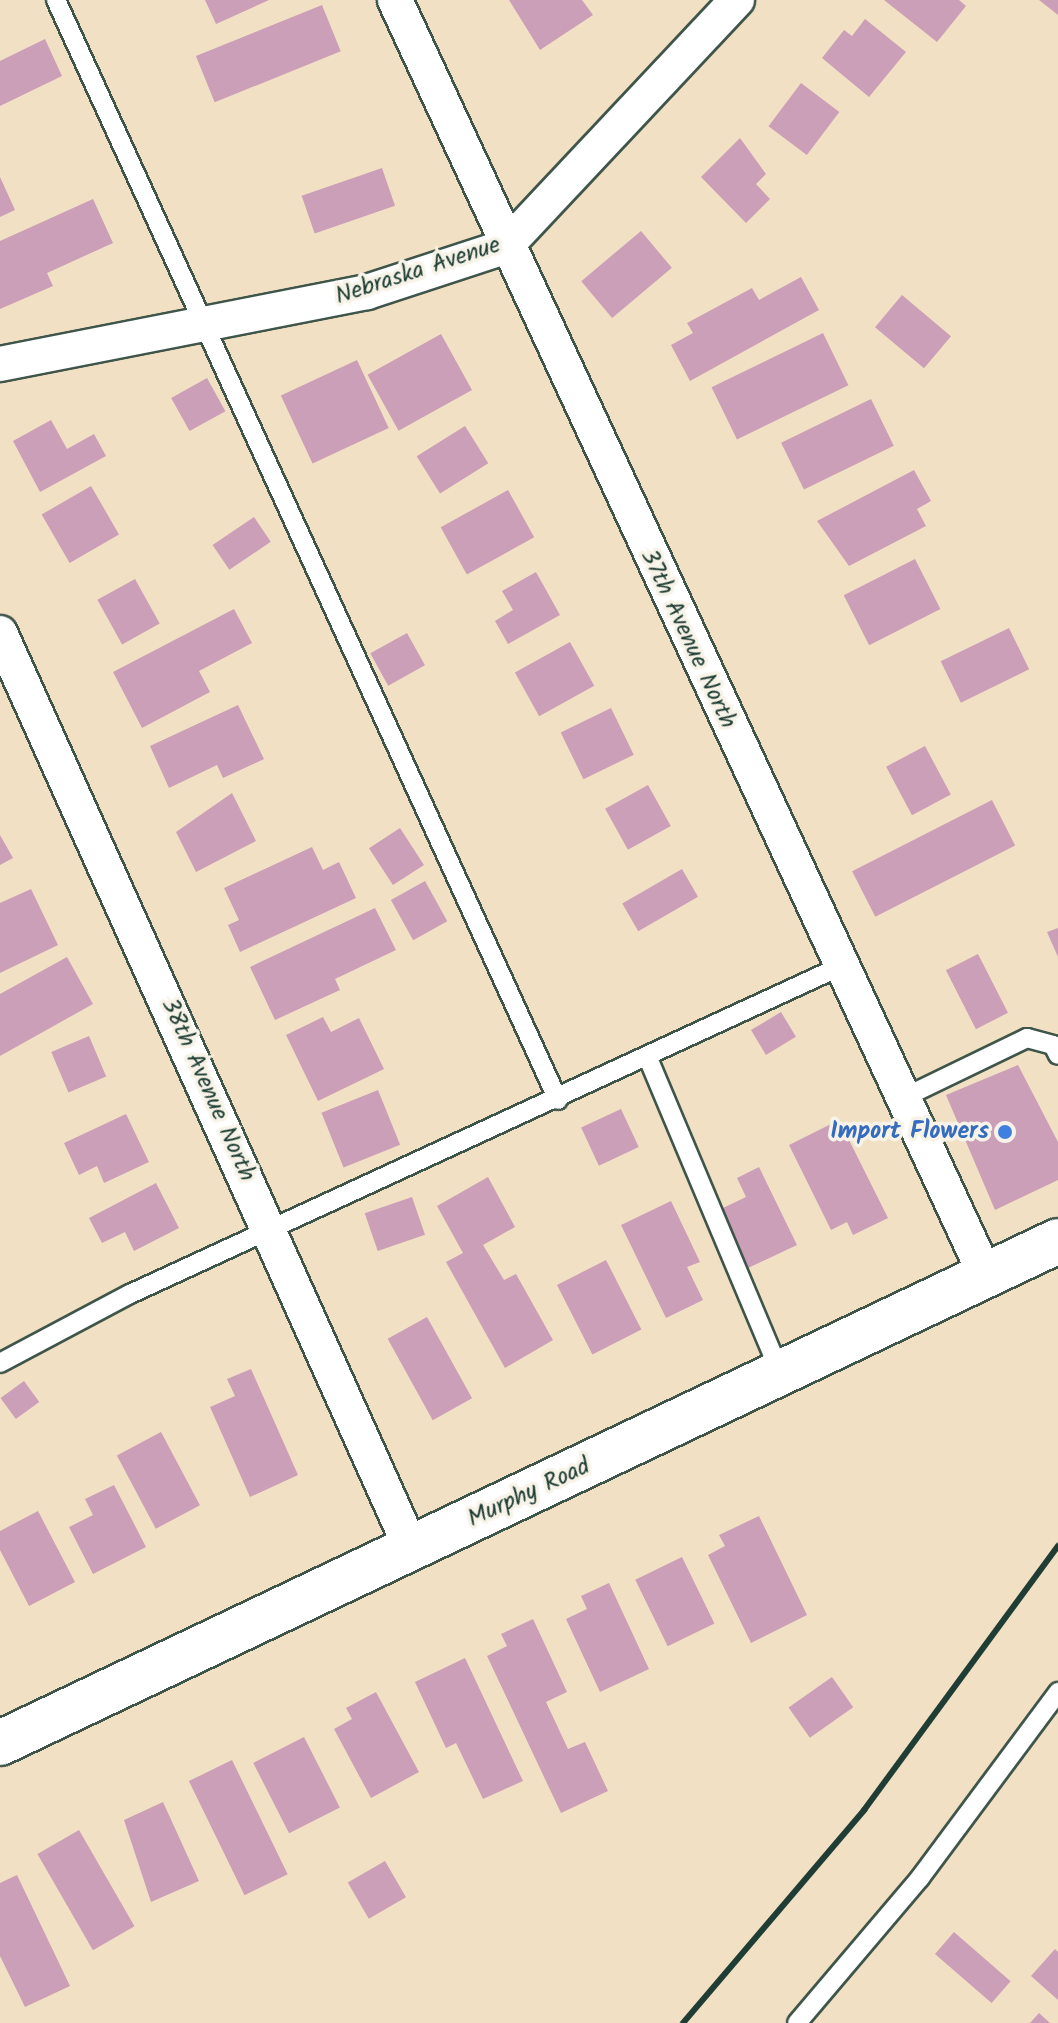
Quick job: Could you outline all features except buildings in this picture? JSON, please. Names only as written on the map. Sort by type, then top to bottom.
[{"type":"main road","name":"Murphy Road","points":[[0,1743],[1058,1241]]},
{"type":"street","name":"37th Avenue North","points":[[395,0],[505,247],[986,1276]]},
{"type":"street","name":"Nebraska Avenue","points":[[0,364],[367,292],[505,247],[737,0]]},
{"type":"street","name":"38th Avenue North","points":[[0,633],[271,1230],[411,1548]]},
{"type":"lane","points":[[56,0],[558,1100]]},
{"type":"lane","points":[[0,1363],[271,1230],[558,1100],[841,966]]},
{"type":"lane","points":[[903,1098],[1027,1038],[1053,1045],[1058,1055]]},
{"type":"lane","points":[[648,1058],[781,1374]]},
{"type":"lane","points":[[797,2023],[920,1878],[1058,1692]]},
{"type":"railway","points":[[683,2023],[864,1810],[1058,1546]]},
{"type":"place","name":"Import Flowers","points":[[1005,1132]]}]
